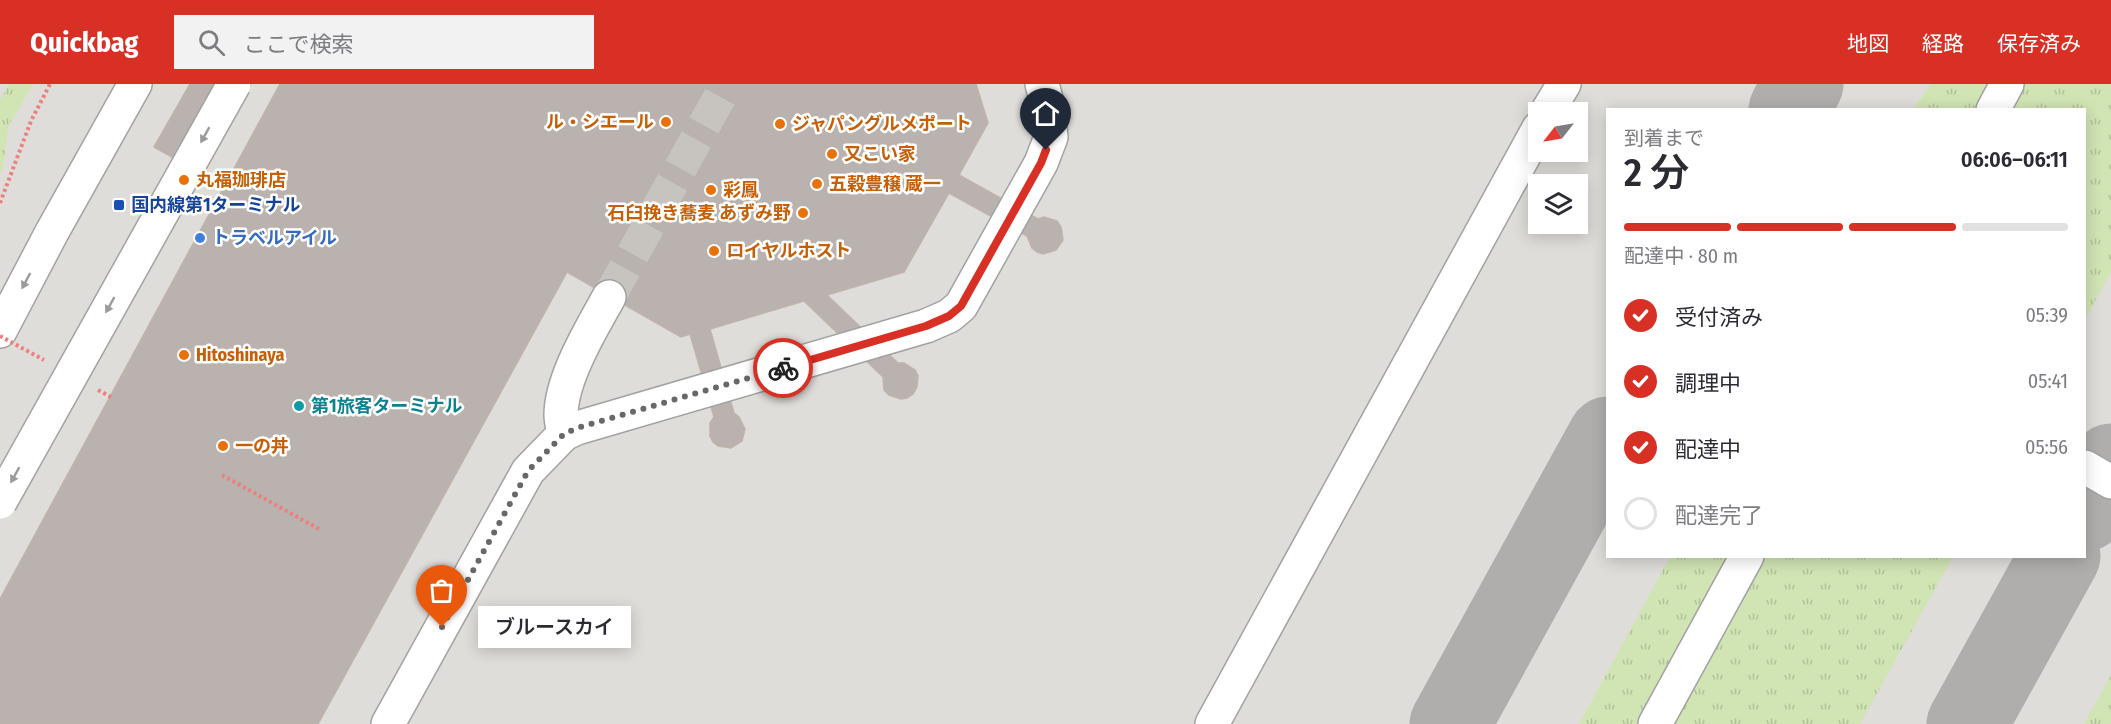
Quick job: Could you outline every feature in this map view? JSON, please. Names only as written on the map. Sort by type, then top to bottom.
[{"type":"street","points":[[52,232],[107,84]]},
{"type":"street","points":[[0,331],[52,232],[135,84]]},
{"type":"street","points":[[0,502],[234,84]]},
{"type":"street","points":[[388,724],[528,471],[564,434],[577,428],[926,326],[949,316],[961,306],[1041,163],[1051,137],[1042,84]]},
{"type":"street","points":[[1994,108],[2007,84]]},
{"type":"street","points":[[1212,724],[1528,148]]},
{"type":"street","points":[[564,434],[561,416],[565,390],[584,342],[609,297]]},
{"type":"street","points":[[2086,468],[2111,482]]},
{"type":"street","points":[[1655,724],[1746,558]]},
{"type":"path","points":[[0,203],[31,122],[50,84]]},
{"type":"path","points":[[222,475],[319,529]]},
{"type":"shaded area","points":[[0,84],[2111,84],[2111,724],[0,724]]},
{"type":"green space","points":[[9,84],[33,84],[8,127],[3,168],[0,173],[0,100]]},
{"type":"green space","points":[[1931,84],[2111,84],[2111,272],[2086,317],[2086,108],[1914,108]]},
{"type":"green space","points":[[1669,558],[1952,558],[1860,724],[1579,724]]},
{"type":"green space","points":[[2111,675],[2111,724],[2084,724]]},
{"type":"building","points":[[190,84],[251,84],[200,173],[154,147]]},
{"type":"building","name":"第1旅客ターミナル","points":[[280,84],[976,84],[988,123],[959,175],[1038,219],[1044,217],[1057,221],[1061,227],[1063,240],[1056,250],[1043,254],[1037,252],[1032,248],[1027,236],[949,193],[904,272],[827,295],[898,363],[904,363],[915,370],[918,376],[917,387],[907,398],[901,399],[889,395],[884,390],[883,377],[804,301],[710,329],[734,413],[739,417],[745,429],[742,441],[731,448],[718,446],[710,436],[710,423],[714,417],[690,334],[681,337],[567,272],[318,724],[0,724],[0,599]]},
{"type":"taxiway","points":[[1790,108],[1803,84]]},
{"type":"taxiway","points":[[1450,724],[1606,441]]},
{"type":"taxiway","points":[[2086,509],[2111,464]]},
{"type":"taxiway","points":[[1967,724],[2059,558]]},
{"type":"tunnel","points":[[609,297],[727,84]]},
{"type":"way so far","points":[[442,627],[528,471],[564,434],[577,428],[783,368]]},
{"type":"place","name":"ル・シエール","points":[[666,122]]},
{"type":"place","name":"ジャパングルメポート","points":[[780,124]]},
{"type":"place","name":"又こい家","points":[[832,154]]},
{"type":"place","name":"丸福珈琲店","points":[[184,180]]},
{"type":"place","name":"五穀豊穣 蔵一","points":[[817,184]]},
{"type":"place","name":"彩鳳","points":[[711,190]]},
{"type":"place","name":"国内線第1ターミナル","points":[[119,205]]},
{"type":"place","name":"石臼挽き蕎麦 あずみ野","points":[[803,213]]},
{"type":"place","name":"トラベルアイル","points":[[200,238]]},
{"type":"place","name":"ロイヤルホスト","points":[[714,251]]},
{"type":"place","name":"Hitoshinaya","points":[[184,355]]},
{"type":"place","name":"第1旅客ターミナル","points":[[299,406]]},
{"type":"place","name":"一の丼","points":[[223,446]]},
{"type":"place","name":"ブルースカイ","points":[[442,627]]},
{"type":"route","points":[[783,368],[926,326],[949,316],[961,306],[1041,163],[1046,150]]}]
